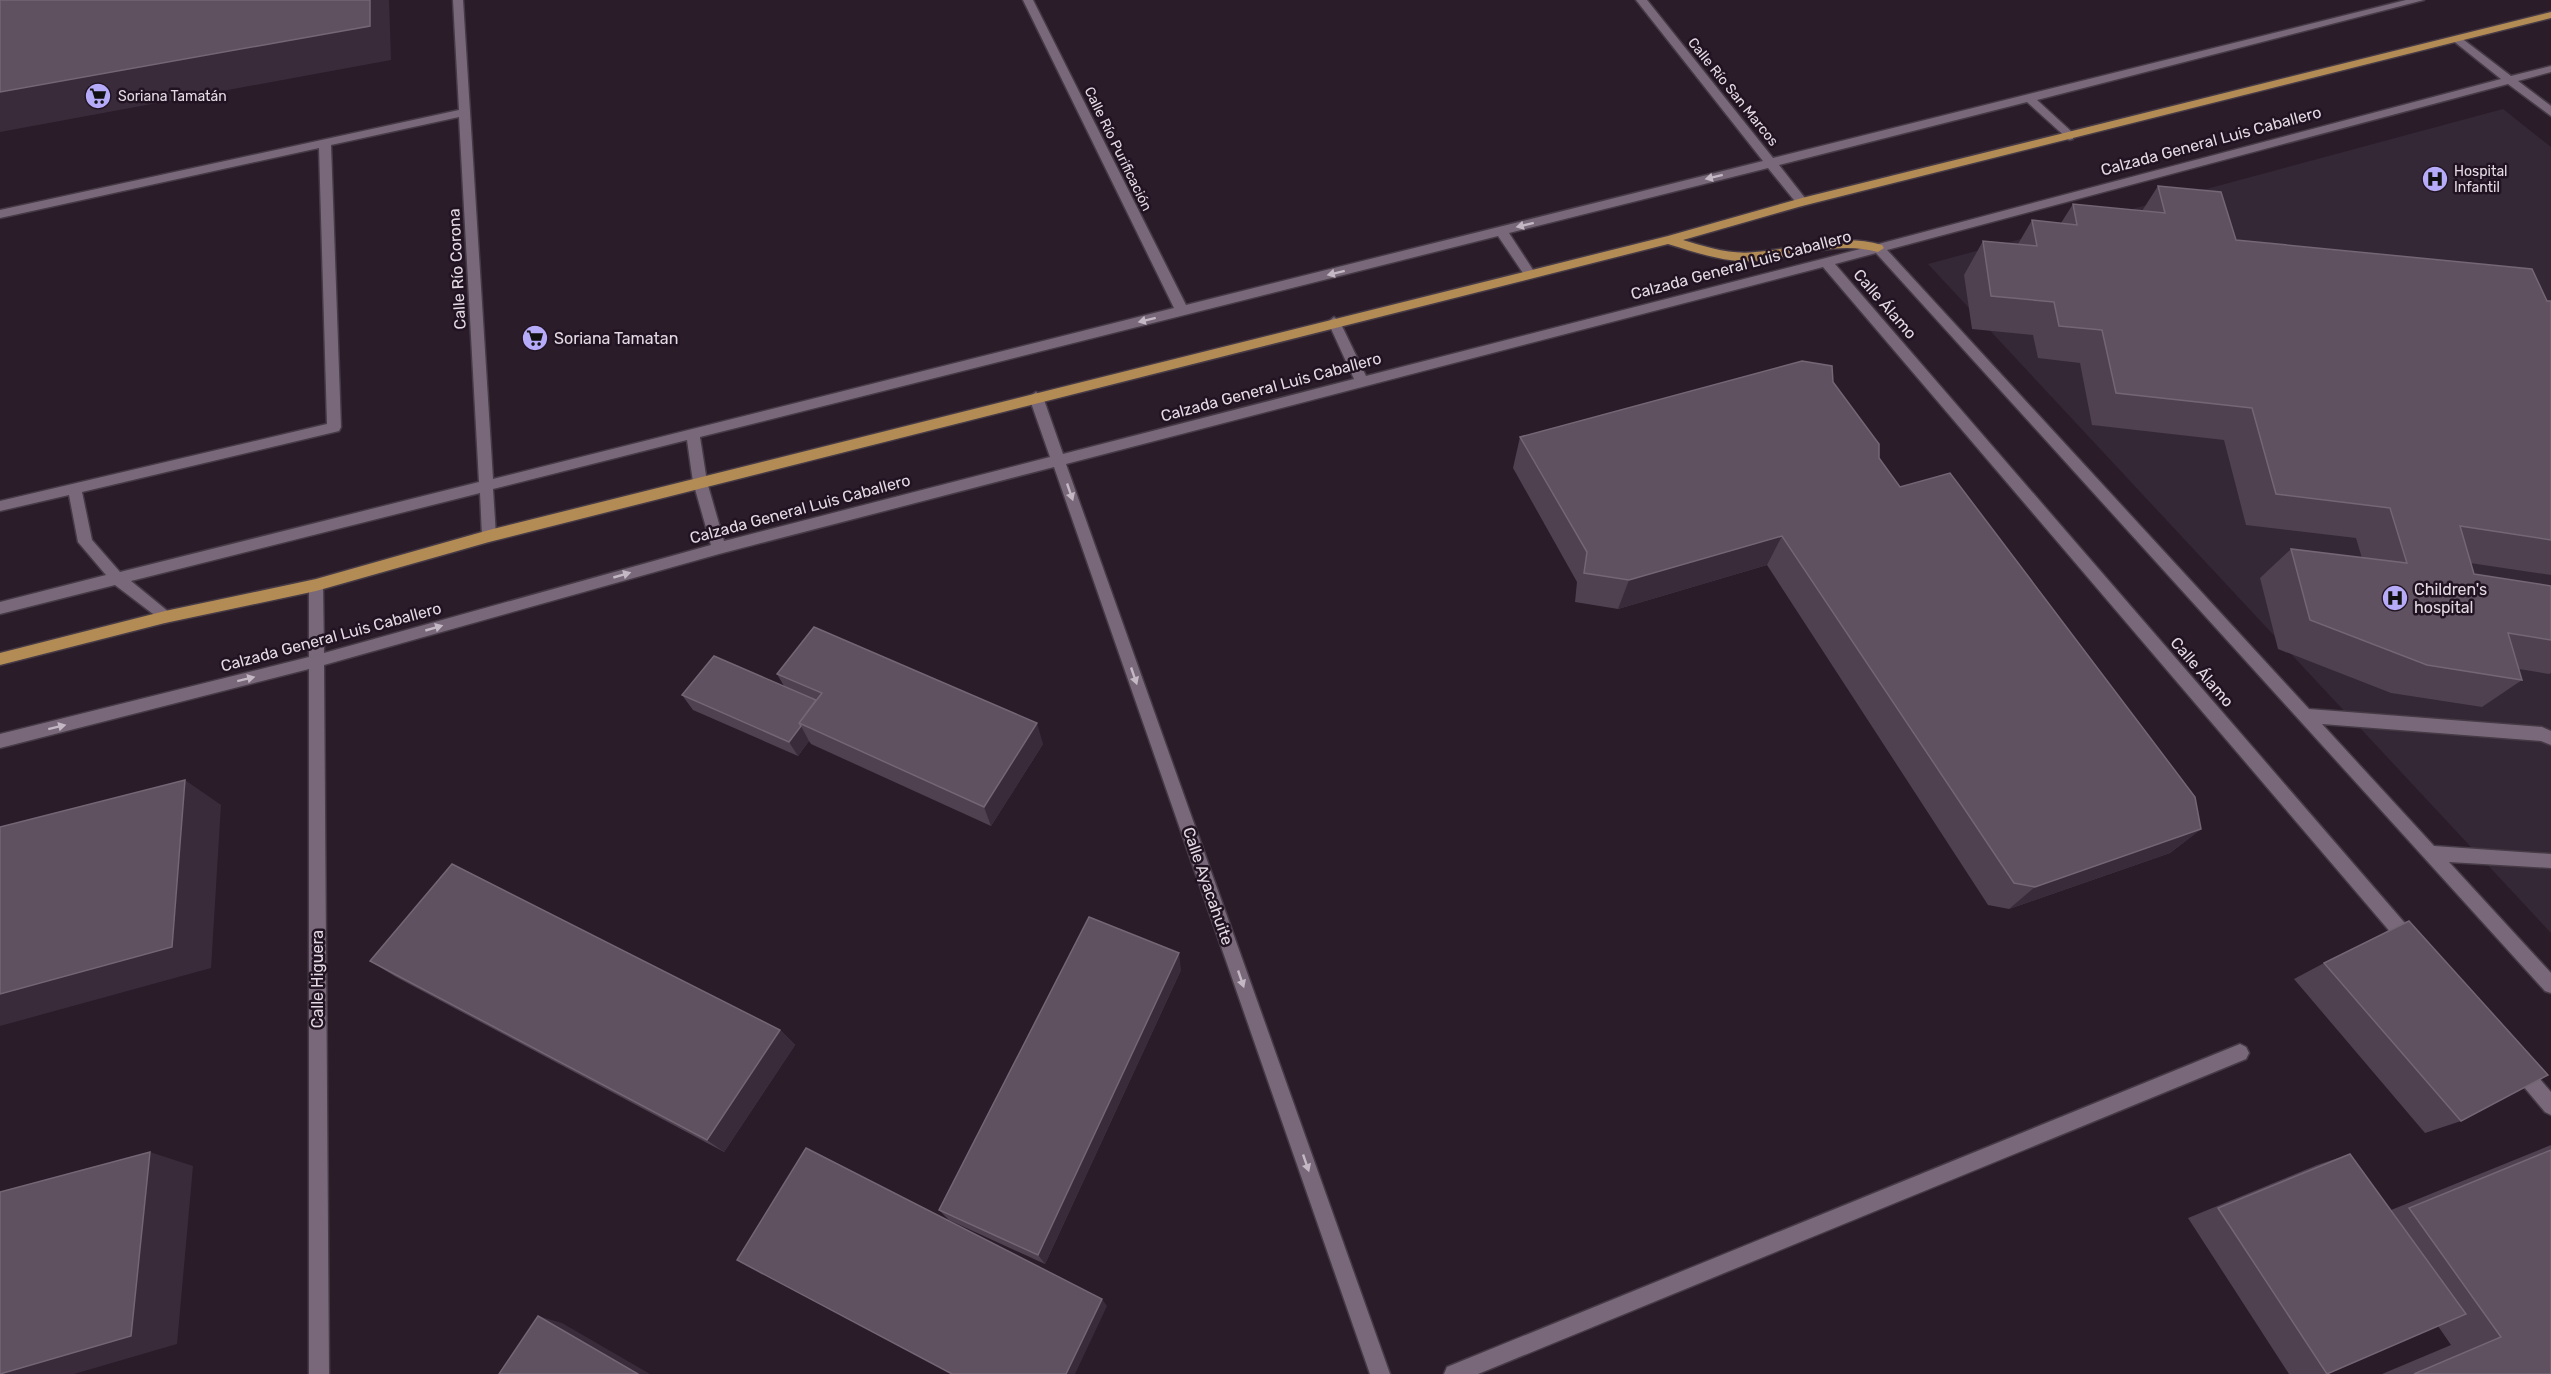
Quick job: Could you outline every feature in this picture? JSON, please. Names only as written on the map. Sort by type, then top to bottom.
[{"type":"main road","points":[[0,659],[165,617],[316,585],[489,536],[700,482],[1528,273],[1668,240],[1802,202],[2551,15]]},
{"type":"main road","points":[[1668,240],[1719,253],[1751,257],[1848,243],[1866,243],[1878,248]]},
{"type":"street","name":"Calle Río Corona","points":[[458,0],[489,536]]},
{"type":"street","name":"Calle Río Purificación","points":[[1028,0],[1182,311]]},
{"type":"street","name":"Calle Río San Marcos","points":[[1641,0],[1802,202]]},
{"type":"street","points":[[0,608],[2419,0]]},
{"type":"street","points":[[2456,39],[2551,112]]},
{"type":"street","name":"Calzada General Luis Caballero","points":[[0,741],[316,661],[719,548],[1826,262],[2551,69]]},
{"type":"street","points":[[2029,98],[2069,136]]},
{"type":"street","points":[[0,214],[465,112]]},
{"type":"street","points":[[0,506],[334,427],[325,142]]},
{"type":"street","points":[[1501,231],[1528,273]]},
{"type":"street","points":[[1878,248],[2308,716],[2551,985]]},
{"type":"street","name":"Calle Álamo","points":[[1826,262],[2418,952]]},
{"type":"street","points":[[1334,322],[1362,382]]},
{"type":"street","name":"Calle Ayacahuite","points":[[1036,398],[1380,1374]]},
{"type":"street","points":[[693,434],[700,482],[719,548]]},
{"type":"street","points":[[75,489],[85,542],[117,579],[165,617]]},
{"type":"street","name":"Calle Higuera","points":[[316,585],[319,1374]]},
{"type":"street","points":[[2308,716],[2542,734],[2551,738]]},
{"type":"street","points":[[2432,853],[2551,861]]},
{"type":"street","points":[[1454,1374],[2240,1053]]},
{"type":"street","points":[[2512,1060],[2551,1106]]},
{"type":"shaded area","name":"Children's hospital","points":[[2503,109],[2551,147],[2551,933],[1928,264]]},
{"type":"building","points":[[0,0],[370,0],[370,26],[0,92]]},
{"type":"building","points":[[2158,186],[2221,192],[2236,240],[2532,269],[2547,301],[2551,301],[2551,540],[2460,526],[2474,574],[2551,586],[2551,640],[2508,633],[2522,680],[2427,665],[2310,620],[2291,549],[2407,563],[2390,508],[2276,494],[2252,408],[2116,393],[2102,330],[2059,326],[2054,302],[1991,296],[1983,241],[2037,246],[2032,220],[2077,225],[2073,204],[2165,213]]},
{"type":"building","points":[[1802,361],[1832,366],[1833,382],[1879,444],[1879,458],[1900,487],[1950,473],[2195,797],[2201,829],[2035,887],[2014,883],[1782,536],[1629,580],[1584,573],[1587,552],[1520,437]]},
{"type":"building","points":[[814,627],[1037,723],[984,807],[799,723],[822,693],[777,674]]},
{"type":"building","points":[[714,656],[816,700],[799,723],[801,726],[789,742],[682,695]]},
{"type":"building","points":[[185,780],[172,947],[0,994],[0,827]]},
{"type":"building","points":[[452,864],[780,1030],[707,1140],[370,961]]},
{"type":"building","points":[[1089,917],[1179,953],[1038,1255],[939,1210]]},
{"type":"building","points":[[2409,921],[2548,1075],[2461,1121],[2324,963]]},
{"type":"building","points":[[806,1148],[1102,1299],[1066,1374],[952,1374],[737,1260]]},
{"type":"building","points":[[2551,1150],[2551,1374],[2414,1374],[2501,1337],[2409,1208]]},
{"type":"building","points":[[150,1152],[131,1336],[0,1374],[0,1192]]},
{"type":"building","points":[[2350,1154],[2466,1314],[2327,1374],[2218,1208]]},
{"type":"building","points":[[538,1316],[638,1374],[499,1374]]},
{"type":"place","name":"Soriana Tamatán","points":[[98,96]]},
{"type":"place","name":"Hospital Infantil","points":[[2435,179]]},
{"type":"place","name":"Soriana Tamatan","points":[[535,338]]},
{"type":"place","name":"Children's hospital","points":[[2395,598]]}]
